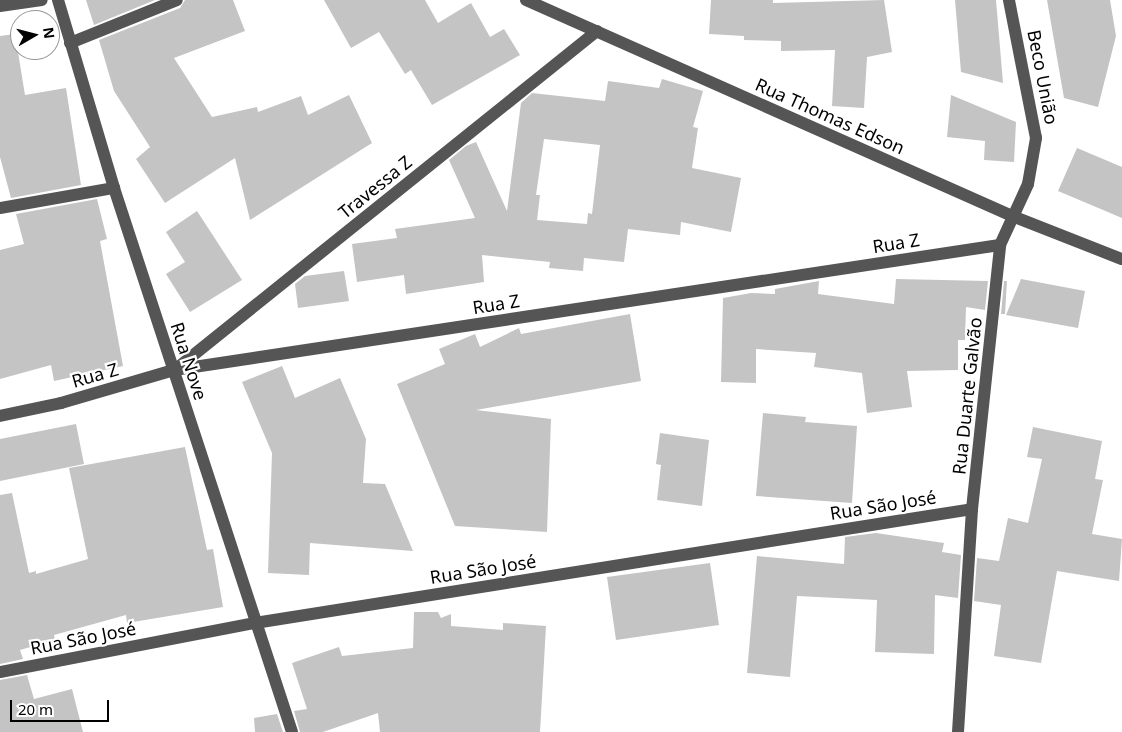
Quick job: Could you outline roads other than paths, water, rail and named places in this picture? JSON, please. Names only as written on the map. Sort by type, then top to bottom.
[{"type":"street","points":[[0,6],[42,0]]},
{"type":"street","name":"Rua Nove","points":[[58,0],[114,188],[292,732]]},
{"type":"street","points":[[70,43],[177,0]]},
{"type":"street","name":"Rua Thomas Edson","points":[[526,0],[1012,216],[1122,259]]},
{"type":"street","name":"Beco União","points":[[1009,0],[1036,138],[1028,184],[1012,216]]},
{"type":"street","name":"Travessa Z","points":[[174,370],[597,31]]},
{"type":"street","points":[[0,208],[114,188]]},
{"type":"street","name":"Rua Duarte Galvão","points":[[958,732],[972,509],[1000,245],[1012,216]]},
{"type":"street","name":"Rua Z","points":[[0,416],[61,403],[174,370],[1000,245]]},
{"type":"street","name":"Rua São José","points":[[0,672],[255,623],[972,509]]}]
